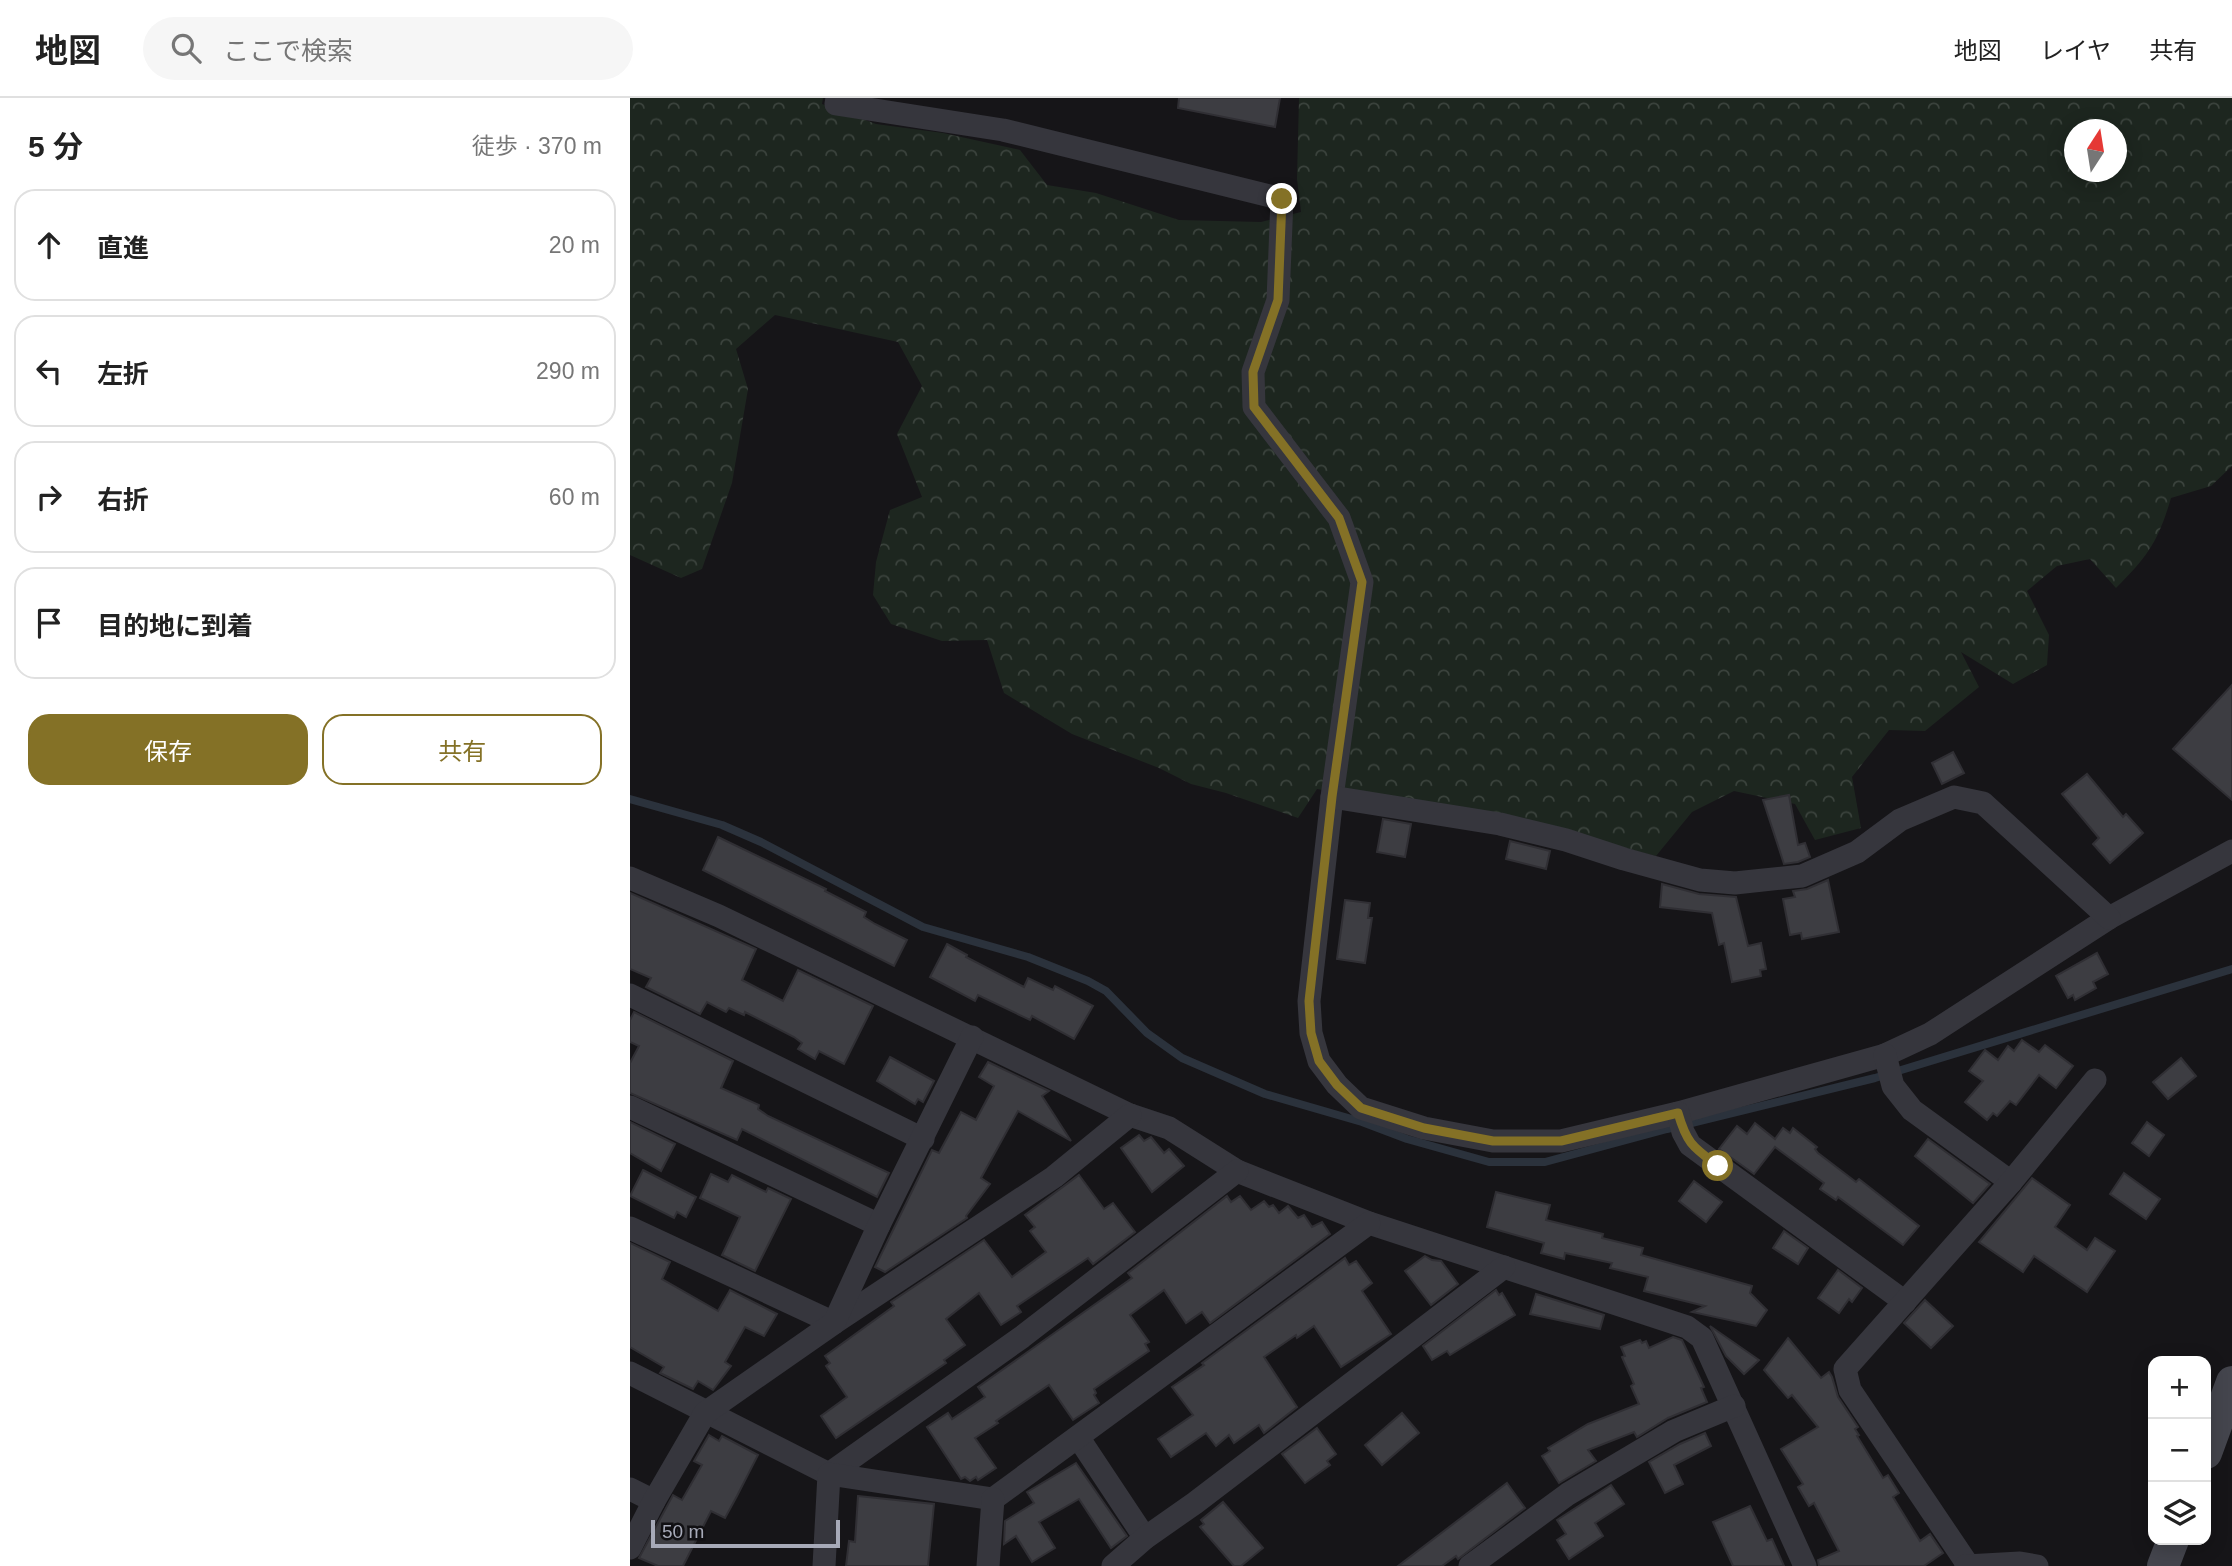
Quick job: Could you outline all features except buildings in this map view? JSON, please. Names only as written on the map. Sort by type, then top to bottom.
[{"type":"main road","points":[[2211,1439],[2232,1382]]},
{"type":"main road","points":[[2163,1566],[2171,1545]]},
{"type":"street","points":[[837,98],[836,104],[1003,130],[1282,199],[1278,300],[1253,372],[1254,407],[1339,518],[1362,582],[1332,797],[1309,1001],[1311,1033],[1319,1061],[1337,1085],[1361,1108],[1424,1128],[1493,1141],[1561,1141],[1678,1113],[1885,1055],[1930,1034],[2109,918],[2232,851]]},
{"type":"street","points":[[1332,797],[1500,824],[1566,840],[1700,880],[1735,883],[1802,876],[1857,852],[1900,820],[1954,797],[1983,803],[2109,918]]},
{"type":"street","points":[[630,878],[719,916],[1130,1115],[1169,1128],[1237,1171],[1369,1223],[1687,1327],[1702,1338],[1805,1566]]},
{"type":"street","points":[[630,995],[923,1139]]},
{"type":"street","points":[[834,1323],[972,1037]]},
{"type":"street","points":[[1885,1055],[1893,1086],[1912,1110],[2011,1182]]},
{"type":"street","points":[[2037,1566],[2020,1563],[1967,1565],[1850,1390],[1845,1369],[2011,1182],[2095,1080]]},
{"type":"street","points":[[630,1107],[879,1225]]},
{"type":"street","points":[[1678,1113],[1690,1145],[1905,1302]]},
{"type":"street","points":[[630,1548],[705,1413],[834,1323],[1054,1177],[1130,1115]]},
{"type":"street","points":[[829,1474],[1023,1337],[1237,1171]]},
{"type":"street","points":[[630,1373],[829,1474],[993,1499],[1369,1223]]},
{"type":"street","points":[[630,1228],[834,1323]]},
{"type":"street","points":[[1113,1566],[1145,1538],[1195,1503],[1504,1267]]},
{"type":"street","points":[[1470,1566],[1568,1494],[1674,1430],[1734,1406]]},
{"type":"street","points":[[1077,1437],[1145,1538]]},
{"type":"street","points":[[824,1566],[829,1474]]},
{"type":"street","points":[[630,1489],[654,1501]]},
{"type":"street","points":[[988,1566],[993,1499]]},
{"type":"green space","points":[[630,98],[823,98],[822,104],[876,124],[943,133],[1020,150],[1047,185],[1096,193],[1179,220],[1261,222],[1301,212],[1297,179],[1299,98],[2232,98],[2232,466],[2211,486],[2171,498],[2151,547],[2116,588],[2090,559],[2057,566],[2027,591],[2049,635],[2047,665],[2013,684],[1961,652],[1979,687],[1925,731],[1889,730],[1852,777],[1861,828],[1815,840],[1795,804],[1734,791],[1692,812],[1656,856],[1488,818],[1317,789],[1298,818],[1191,784],[1159,768],[1072,734],[1004,693],[987,640],[942,641],[891,624],[873,595],[876,562],[890,510],[922,497],[897,434],[922,386],[898,342],[775,315],[736,349],[748,389],[732,483],[702,569],[681,578],[630,555]]},
{"type":"waterway","points":[[630,799],[722,825],[761,842],[923,927],[1028,957],[1088,981],[1106,991],[1147,1033],[1182,1058],[1265,1094],[1489,1162],[1545,1162],[1875,1078],[2232,969]]},
{"type":"route","points":[[1282,199],[1278,300],[1253,372],[1254,407],[1339,518],[1362,582],[1332,797],[1309,1001],[1311,1033],[1319,1061],[1337,1085],[1361,1108],[1424,1128],[1493,1141],[1561,1141],[1678,1113],[1690,1145],[1718,1166]]}]
